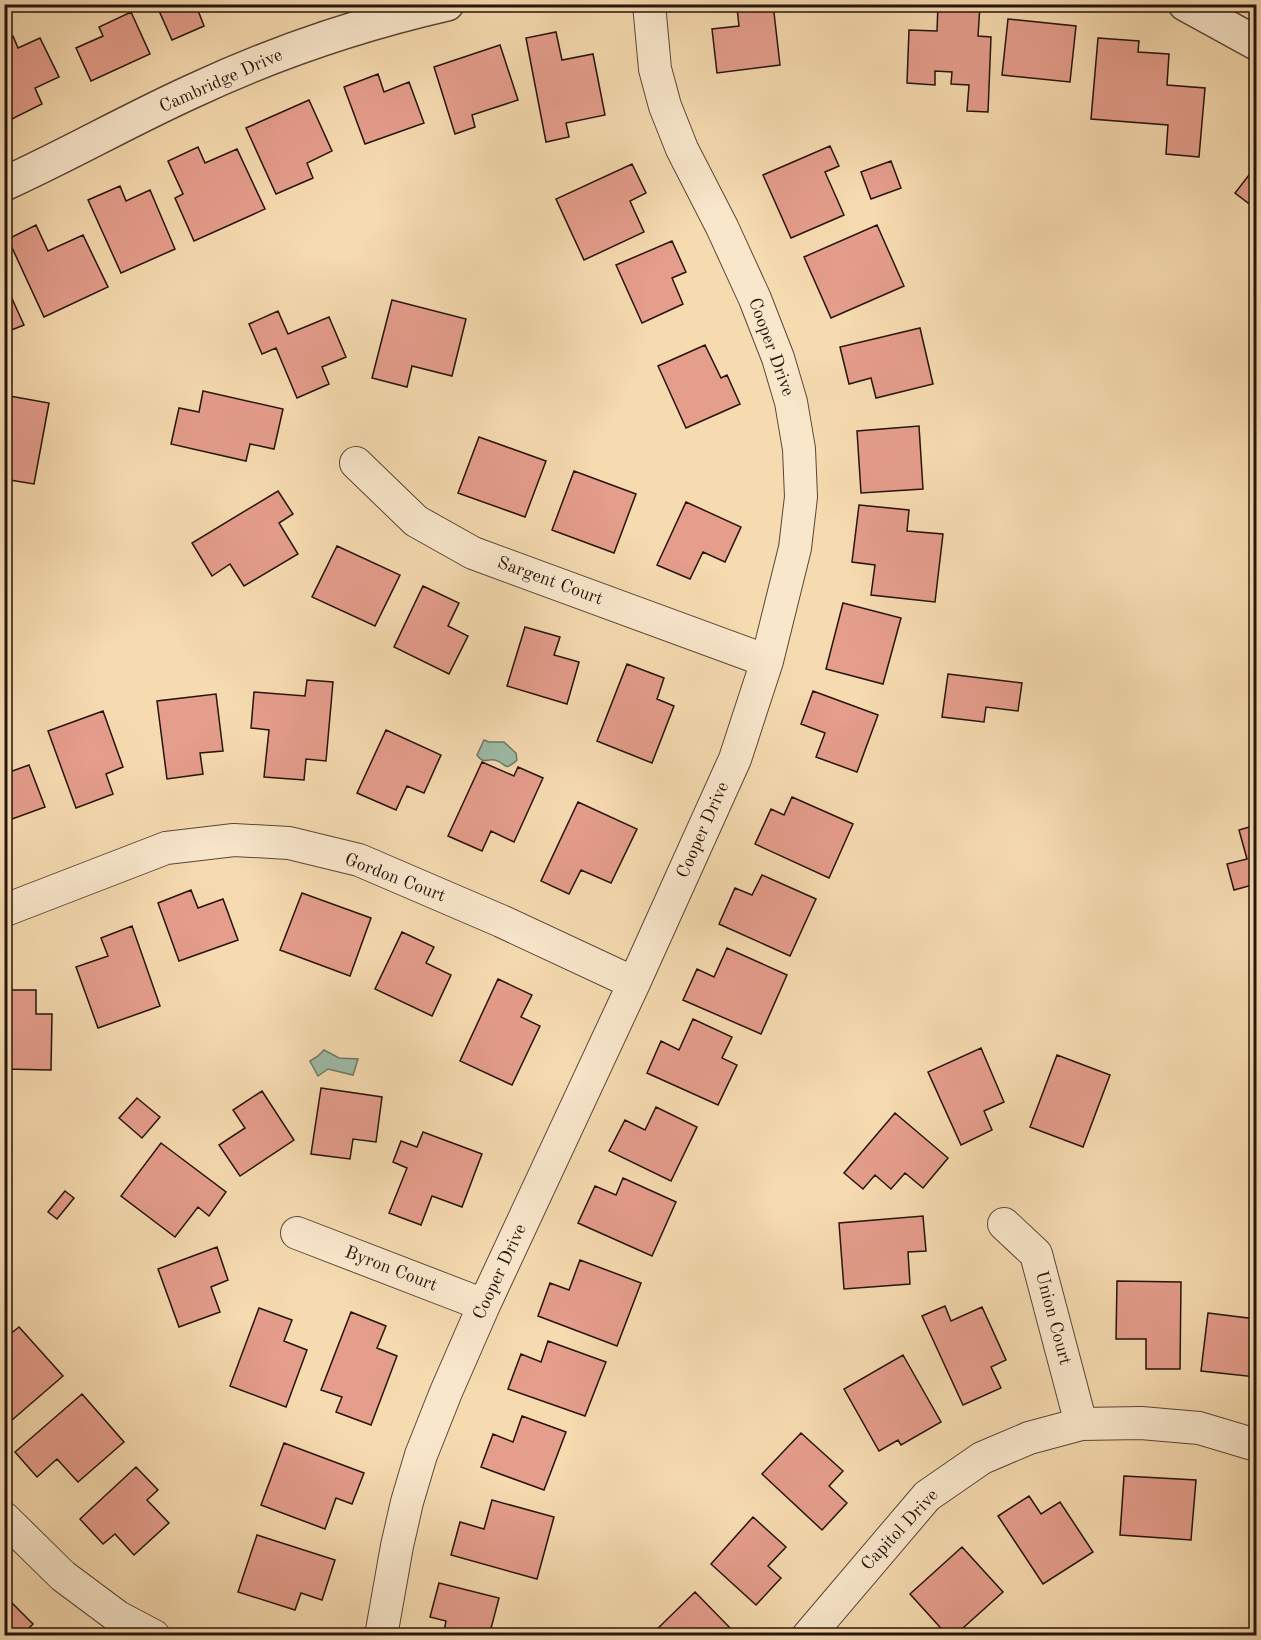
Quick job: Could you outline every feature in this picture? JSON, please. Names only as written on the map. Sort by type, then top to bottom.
[{"type":"street","name":"Cambridge Drive","points":[[4,184],[193,91],[296,48],[405,14],[447,4]]},
{"type":"street","name":"Cooper Drive","points":[[381,1635],[397,1546],[421,1455],[484,1305],[735,759],[767,661],[795,548],[801,496],[799,449],[791,402],[778,358],[755,299],[682,148],[665,106],[656,69],[649,4]]},
{"type":"street","points":[[1185,4],[1257,43]]},
{"type":"street","name":"Sargent Court","points":[[356,463],[416,521],[474,552],[767,661]]},
{"type":"street","name":"Gordon Court","points":[[8,909],[166,848],[234,840],[289,843],[359,860],[501,921],[633,983]]},
{"type":"street","name":"Union Court","points":[[1004,1224],[1036,1254],[1081,1424]]},
{"type":"street","name":"Byron Court","points":[[297,1233],[484,1305]]},
{"type":"street","name":"Capitol Drive","points":[[808,1635],[927,1496],[982,1458],[1029,1438],[1081,1424],[1141,1423],[1199,1428],[1257,1445]]},
{"type":"street","points":[[4,1518],[63,1576],[117,1617],[154,1635]]},
{"type":"shaded area","points":[[484,740],[504,742],[516,753],[517,760],[507,767],[499,761],[482,760],[477,755]]},
{"type":"shaded area","points":[[324,1050],[339,1058],[358,1059],[353,1075],[328,1069],[318,1076],[310,1061]]},
{"type":"building","points":[[156,4],[198,4],[196,5],[204,26],[172,40]]},
{"type":"building","points":[[773,4],[780,65],[717,73],[712,29],[739,26],[737,8]]},
{"type":"building","points":[[938,4],[980,5],[978,36],[991,37],[988,112],[967,111],[969,85],[951,84],[952,72],[935,71],[935,85],[907,83],[909,30],[937,31]]},
{"type":"building","points":[[131,12],[150,54],[91,81],[76,48],[103,36],[99,27]]},
{"type":"building","points":[[1008,19],[1076,26],[1070,82],[1002,75]]},
{"type":"building","points":[[556,32],[562,60],[593,54],[605,115],[566,123],[569,137],[546,142],[526,38]]},
{"type":"building","points":[[13,36],[18,48],[40,38],[59,77],[35,88],[42,104],[10,120],[4,107],[4,40]]},
{"type":"building","points":[[1098,38],[1139,41],[1138,52],[1169,54],[1167,85],[1205,88],[1199,157],[1166,154],[1168,125],[1091,119]]},
{"type":"building","points":[[500,45],[518,100],[472,115],[475,127],[455,134],[434,67]]},
{"type":"building","points":[[378,74],[384,92],[409,82],[424,123],[365,144],[344,87]]},
{"type":"building","points":[[309,100],[332,151],[307,163],[313,178],[276,194],[246,128]]},
{"type":"building","points":[[830,146],[839,166],[825,172],[844,215],[791,238],[763,175]]},
{"type":"building","points":[[198,147],[205,163],[237,149],[265,209],[194,241],[175,198],[183,194],[168,161]]},
{"type":"building","points":[[891,161],[901,188],[871,199],[861,172]]},
{"type":"building","points":[[632,164],[646,193],[630,201],[644,232],[584,260],[556,199]]},
{"type":"building","points":[[1256,166],[1256,209],[1235,193]]},
{"type":"building","points":[[120,186],[126,201],[150,190],[175,249],[121,273],[88,200]]},
{"type":"building","points":[[36,225],[48,251],[83,235],[108,287],[44,317],[8,239]]},
{"type":"building","points":[[877,225],[904,286],[831,318],[804,257]]},
{"type":"building","points":[[672,241],[686,272],[672,278],[683,304],[642,323],[616,265]]},
{"type":"building","points":[[4,281],[24,325],[4,333]]},
{"type":"building","points":[[392,300],[466,319],[452,376],[412,366],[407,387],[372,378]]},
{"type":"building","points":[[278,311],[288,334],[329,317],[346,357],[322,367],[329,384],[297,398],[276,348],[262,354],[249,324]]},
{"type":"building","points":[[920,328],[933,384],[876,398],[871,378],[849,384],[840,347]]},
{"type":"building","points":[[705,345],[721,378],[727,375],[740,404],[686,428],[658,366]]},
{"type":"building","points":[[203,391],[283,409],[274,449],[250,444],[246,461],[171,444],[179,408],[199,412]]},
{"type":"building","points":[[4,395],[49,403],[34,484],[4,479]]},
{"type":"building","points":[[919,426],[923,489],[861,493],[857,431]]},
{"type":"building","points":[[479,437],[546,461],[525,517],[458,493]]},
{"type":"building","points":[[574,471],[636,494],[614,553],[552,530]]},
{"type":"building","points":[[278,491],[293,514],[279,523],[298,554],[244,586],[230,564],[212,576],[192,543]]},
{"type":"building","points":[[686,502],[741,527],[725,562],[703,552],[690,579],[657,565]]},
{"type":"building","points":[[859,505],[909,510],[907,531],[943,534],[935,602],[871,595],[875,565],[852,562]]},
{"type":"building","points":[[337,546],[400,575],[375,626],[312,597]]},
{"type":"building","points":[[423,586],[459,603],[448,626],[468,636],[449,674],[394,647]]},
{"type":"building","points":[[843,603],[901,618],[883,684],[826,669]]},
{"type":"building","points":[[525,627],[560,637],[554,655],[579,662],[567,704],[507,686]]},
{"type":"building","points":[[627,664],[664,678],[657,699],[674,706],[652,763],[597,741]]},
{"type":"building","points":[[948,674],[1022,683],[1018,711],[986,707],[984,722],[942,717]]},
{"type":"building","points":[[307,680],[333,682],[326,761],[306,759],[304,780],[264,777],[269,730],[251,728],[254,692],[305,696]]},
{"type":"building","points":[[813,691],[878,715],[857,772],[816,757],[825,733],[801,724]]},
{"type":"building","points":[[216,694],[223,751],[200,753],[203,774],[167,779],[157,701]]},
{"type":"building","points":[[103,711],[123,767],[106,774],[113,794],[76,808],[48,731]]},
{"type":"building","points":[[386,730],[441,755],[424,793],[407,786],[396,810],[357,793]]},
{"type":"building","points":[[482,762],[514,776],[518,767],[543,778],[514,842],[491,831],[482,851],[448,836]]},
{"type":"building","points":[[29,765],[45,807],[4,822],[4,774]]},
{"type":"building","points":[[792,797],[853,824],[829,878],[755,844],[771,809],[784,815]]},
{"type":"building","points":[[578,802],[637,829],[611,883],[581,870],[569,894],[541,881]]},
{"type":"building","points":[[1256,825],[1256,884],[1234,890],[1227,864],[1247,859],[1239,830]]},
{"type":"building","points":[[762,875],[816,899],[790,956],[719,924],[735,888],[752,895]]},
{"type":"building","points":[[191,890],[198,908],[223,899],[238,940],[179,961],[158,903]]},
{"type":"building","points":[[302,893],[371,918],[350,976],[280,950]]},
{"type":"building","points":[[132,926],[160,1006],[98,1028],[76,967],[108,956],[101,938]]},
{"type":"building","points":[[402,932],[434,947],[426,963],[451,975],[432,1016],[375,989]]},
{"type":"building","points":[[727,948],[787,975],[761,1034],[683,1000],[697,969],[714,977]]},
{"type":"building","points":[[498,979],[532,995],[521,1017],[540,1026],[512,1085],[460,1061]]},
{"type":"building","points":[[4,990],[36,990],[36,1014],[52,1014],[51,1070],[4,1069]]},
{"type":"building","points":[[693,1019],[732,1037],[722,1058],[737,1065],[718,1105],[647,1073],[661,1041],[679,1050]]},
{"type":"building","points":[[981,1048],[1004,1102],[984,1111],[992,1130],[961,1145],[928,1072]]},
{"type":"building","points":[[1057,1055],[1110,1075],[1083,1147],[1030,1127]]},
{"type":"building","points":[[321,1088],[382,1097],[376,1142],[353,1139],[350,1159],[311,1154]]},
{"type":"building","points":[[262,1091],[294,1140],[240,1176],[219,1145],[245,1128],[233,1110]]},
{"type":"building","points":[[137,1098],[160,1117],[142,1138],[119,1118]]},
{"type":"building","points":[[656,1107],[697,1127],[671,1181],[609,1151],[625,1120],[645,1130]]},
{"type":"building","points":[[895,1113],[948,1158],[923,1188],[905,1173],[891,1189],[875,1175],[863,1189],[844,1173]]},
{"type":"building","points":[[423,1132],[482,1154],[462,1207],[432,1196],[421,1225],[389,1213],[407,1168],[393,1162],[401,1141],[417,1147]]},
{"type":"building","points":[[161,1143],[226,1192],[209,1216],[198,1207],[175,1237],[121,1196]]},
{"type":"building","points":[[623,1178],[676,1202],[652,1256],[578,1223],[595,1186],[616,1195]]},
{"type":"building","points":[[65,1191],[74,1198],[57,1219],[48,1212]]},
{"type":"building","points":[[923,1216],[926,1251],[908,1252],[910,1284],[844,1289],[839,1223]]},
{"type":"building","points":[[217,1247],[228,1280],[211,1287],[220,1312],[179,1327],[158,1269]]},
{"type":"building","points":[[580,1260],[641,1283],[617,1346],[538,1316],[550,1283],[569,1290]]},
{"type":"building","points":[[1117,1281],[1181,1282],[1180,1369],[1146,1369],[1146,1339],[1116,1339]]},
{"type":"building","points":[[945,1306],[951,1321],[982,1307],[1006,1360],[991,1367],[1001,1388],[963,1405],[922,1316]]},
{"type":"building","points":[[259,1308],[292,1320],[284,1341],[307,1350],[286,1407],[230,1386]]},
{"type":"building","points":[[351,1312],[386,1326],[377,1348],[397,1356],[371,1425],[336,1412],[342,1397],[321,1390]]},
{"type":"building","points":[[1208,1313],[1256,1319],[1256,1377],[1201,1371]]},
{"type":"building","points":[[19,1327],[63,1376],[12,1420],[4,1411],[4,1339]]},
{"type":"building","points":[[548,1341],[606,1362],[585,1416],[508,1389],[521,1354],[541,1362]]},
{"type":"building","points":[[903,1355],[941,1422],[901,1445],[898,1440],[879,1451],[844,1389]]},
{"type":"building","points":[[82,1394],[124,1442],[78,1482],[57,1459],[37,1477],[15,1452]]},
{"type":"building","points":[[522,1416],[566,1432],[544,1490],[481,1467],[493,1434],[513,1442]]},
{"type":"building","points":[[801,1433],[843,1471],[829,1486],[847,1503],[822,1530],[762,1474]]},
{"type":"building","points":[[284,1443],[364,1473],[352,1504],[336,1498],[325,1529],[261,1505]]},
{"type":"building","points":[[136,1467],[158,1490],[147,1500],[169,1523],[134,1555],[115,1534],[103,1544],[80,1519]]},
{"type":"building","points":[[1124,1476],[1196,1480],[1191,1540],[1120,1535]]},
{"type":"building","points":[[1029,1496],[1041,1514],[1060,1502],[1093,1552],[1043,1584],[998,1516]]},
{"type":"building","points":[[492,1500],[554,1517],[537,1579],[451,1555],[460,1522],[484,1529]]},
{"type":"building","points":[[753,1517],[786,1547],[768,1566],[781,1578],[756,1605],[711,1564]]},
{"type":"building","points":[[257,1535],[335,1560],[322,1600],[301,1593],[295,1610],[238,1592]]},
{"type":"building","points":[[962,1547],[1003,1592],[954,1636],[948,1636],[910,1594]]},
{"type":"building","points":[[439,1583],[499,1598],[489,1636],[443,1636],[446,1621],[430,1617]]},
{"type":"building","points":[[695,1592],[735,1633],[733,1636],[650,1636]]},
{"type":"building","points":[[7,1598],[33,1624],[21,1636],[4,1636],[4,1601]]}]
